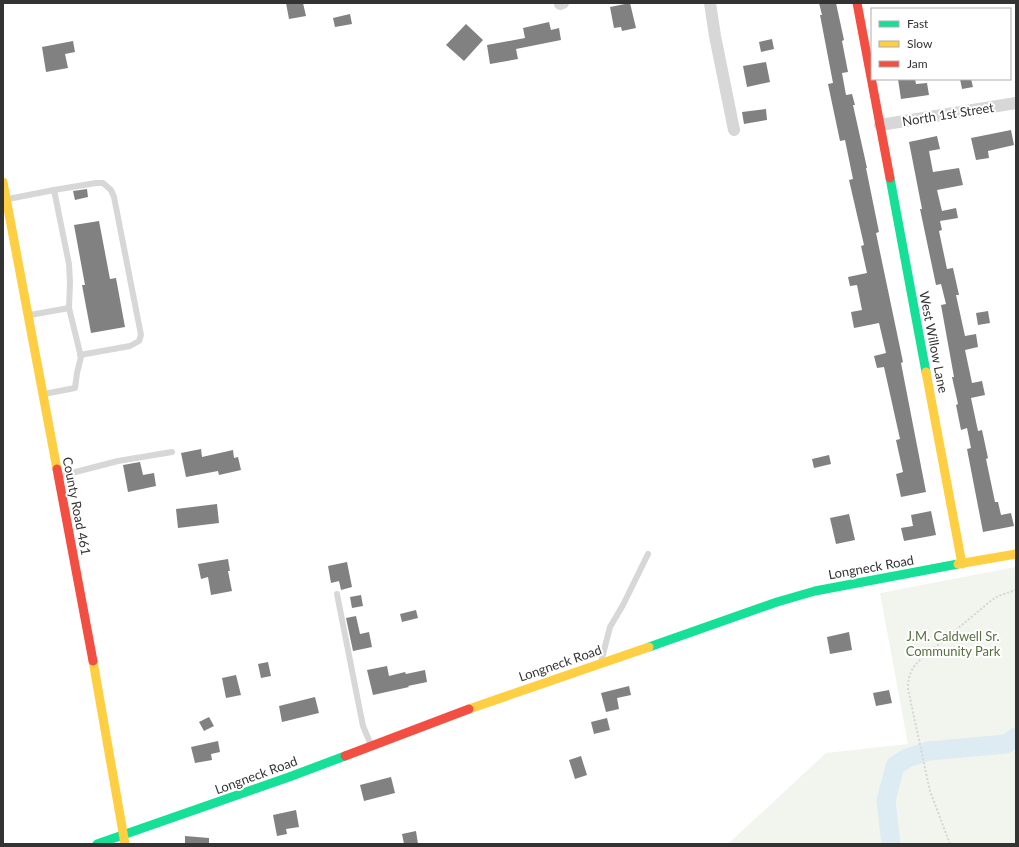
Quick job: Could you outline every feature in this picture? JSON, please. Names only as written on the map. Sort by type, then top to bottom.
[{"type":"street","points":[[710,3],[715,36],[734,130]]},
{"type":"street","name":"West Willow Lane","points":[[857,3],[871,77]]},
{"type":"street","name":"West Willow Lane","points":[[872,80],[962,564]]},
{"type":"street","name":"North 1st Street","points":[[880,125],[1016,103]]},
{"type":"street","name":"County Road 461","points":[[3,182],[11,239],[28,315],[124,839]]},
{"type":"street","name":"Longneck Road","points":[[97,844],[124,839],[371,746],[600,663],[759,608],[815,591],[1016,554]]},
{"type":"lane","points":[[6,200],[96,183],[103,183],[111,190],[114,197],[141,335],[139,341],[130,346],[80,355]]},
{"type":"lane","points":[[43,395],[75,388],[80,355],[69,308],[69,264],[54,190]]},
{"type":"lane","points":[[28,315],[69,308]]},
{"type":"lane","points":[[58,476],[118,461],[172,452]]},
{"type":"lane","points":[[600,663],[610,626],[623,605],[648,554]]},
{"type":"lane","points":[[337,594],[359,706],[371,746]]},
{"type":"path","points":[[950,844],[930,791],[908,689],[908,676],[911,670],[921,659],[985,605],[998,596],[1016,590]]},
{"type":"green space","name":"J.M. Caldwell Sr. Community Park","points":[[1016,567],[1016,844],[728,844],[826,753],[908,744],[880,593]]},
{"type":"building","points":[[286,3],[303,3],[306,16],[289,19]]},
{"type":"building","points":[[630,3],[636,28],[622,31],[621,27],[614,28],[610,7]]},
{"type":"building","points":[[819,3],[836,3],[844,40],[842,41],[848,72],[842,73],[846,95],[852,94],[855,105],[853,105],[879,232],[876,233],[903,362],[901,363],[926,492],[901,497],[896,474],[903,472],[896,440],[900,439],[884,367],[877,368],[874,356],[886,353],[879,323],[854,328],[851,312],[862,310],[857,285],[850,286],[848,277],[867,273],[861,246],[864,245],[849,180],[853,179],[845,140],[840,141],[828,84],[833,83]]},
{"type":"building","points":[[350,14],[352,24],[335,27],[333,18]]},
{"type":"building","points":[[549,22],[551,30],[559,28],[561,40],[516,49],[518,59],[490,64],[487,45],[525,38],[523,28]]},
{"type":"building","points":[[466,24],[483,40],[464,61],[446,45]]},
{"type":"building","points":[[772,39],[774,49],[761,52],[759,42]]},
{"type":"building","points":[[73,41],[75,52],[65,54],[68,68],[46,72],[42,47]]},
{"type":"building","points":[[766,62],[770,82],[747,87],[743,66]]},
{"type":"building","points":[[898,80],[915,80],[916,84],[927,83],[929,95],[901,99]]},
{"type":"building","points":[[960,80],[971,80],[973,87],[962,89]]},
{"type":"building","points":[[766,109],[767,120],[744,124],[742,112]]},
{"type":"building","points":[[1011,130],[1014,145],[988,151],[989,158],[976,160],[971,138]]},
{"type":"building","points":[[937,136],[940,149],[929,151],[933,172],[959,168],[963,185],[937,190],[942,211],[956,208],[958,218],[940,221],[942,230],[939,231],[947,269],[953,268],[959,295],[956,295],[965,336],[976,334],[978,347],[965,350],[972,383],[982,381],[985,395],[971,398],[978,431],[982,430],[988,458],[986,459],[995,502],[998,502],[1001,515],[1011,513],[1014,526],[983,532],[967,449],[971,448],[967,428],[961,430],[956,405],[958,404],[952,377],[954,377],[941,305],[946,304],[941,284],[936,285],[920,209],[922,209],[909,142]]},
{"type":"building","points":[[87,189],[88,197],[75,200],[73,191]]},
{"type":"building","points":[[99,221],[110,279],[116,278],[125,327],[91,333],[82,285],[85,285],[74,225]]},
{"type":"building","points":[[988,311],[990,323],[978,325],[976,313]]},
{"type":"building","points":[[201,449],[202,457],[233,450],[234,458],[238,457],[241,470],[219,475],[218,471],[186,477],[181,453]]},
{"type":"building","points":[[829,455],[831,464],[814,468],[812,459]]},
{"type":"building","points":[[140,462],[143,475],[154,473],[156,486],[128,492],[123,465]]},
{"type":"building","points":[[217,504],[219,523],[178,528],[176,509]]},
{"type":"building","points":[[931,511],[936,535],[904,541],[901,528],[913,526],[911,515]]},
{"type":"building","points":[[849,514],[855,540],[836,544],[830,518]]},
{"type":"building","points":[[228,559],[230,571],[228,571],[232,591],[211,595],[208,577],[201,579],[198,564]]},
{"type":"building","points":[[347,562],[352,587],[341,590],[339,581],[331,583],[328,566]]},
{"type":"building","points":[[361,595],[363,606],[352,608],[350,597]]},
{"type":"building","points":[[416,610],[418,618],[402,622],[400,614]]},
{"type":"building","points":[[356,616],[360,634],[369,632],[372,647],[353,651],[346,618]]},
{"type":"building","points":[[849,632],[852,650],[830,654],[827,637]]},
{"type":"building","points":[[268,662],[271,676],[261,678],[258,664]]},
{"type":"building","points":[[387,666],[389,676],[405,672],[406,674],[425,670],[427,682],[373,695],[367,670]]},
{"type":"building","points":[[236,675],[241,695],[226,698],[222,678]]},
{"type":"building","points":[[629,686],[631,695],[617,698],[619,709],[606,712],[601,693]]},
{"type":"building","points":[[889,690],[892,703],[876,706],[873,693]]},
{"type":"building","points":[[315,697],[319,713],[282,722],[279,706]]},
{"type":"building","points":[[209,717],[214,726],[204,731],[199,722]]},
{"type":"building","points":[[607,718],[610,730],[594,734],[591,722]]},
{"type":"building","points":[[218,741],[220,752],[211,754],[212,760],[195,763],[191,747]]},
{"type":"building","points":[[581,756],[587,775],[575,779],[569,760]]},
{"type":"building","points":[[391,777],[395,793],[364,801],[360,785]]},
{"type":"building","points":[[296,810],[299,827],[286,829],[287,834],[277,836],[273,815]]},
{"type":"building","points":[[416,831],[418,844],[404,844],[402,834]]},
{"type":"building","points":[[185,836],[209,838],[209,844],[185,844]]},
{"type":"waterway","points":[[891,844],[886,801],[895,766],[907,758],[929,751],[1006,744],[1016,737]]},
{"type":"traffic: fast","points":[[890,178],[926,372]]},
{"type":"traffic: fast","points":[[649,647],[777,602],[815,591],[958,564]]},
{"type":"traffic: fast","points":[[97,844],[345,756]]},
{"type":"traffic: slow","points":[[3,182],[57,469]]},
{"type":"traffic: slow","points":[[926,372],[962,564]]},
{"type":"traffic: slow","points":[[958,564],[1016,554]]},
{"type":"traffic: slow","points":[[469,709],[649,647]]},
{"type":"traffic: slow","points":[[93,661],[125,844]]},
{"type":"traffic: jam","points":[[857,3],[871,77]]},
{"type":"traffic: jam","points":[[872,80],[890,178]]},
{"type":"traffic: jam","points":[[57,469],[93,661]]},
{"type":"traffic: jam","points":[[345,756],[469,709]]}]
